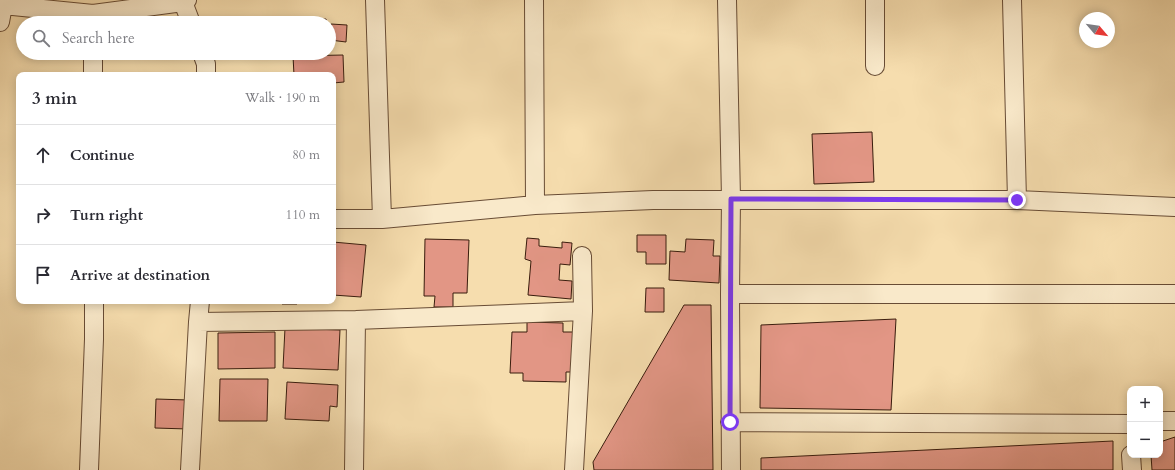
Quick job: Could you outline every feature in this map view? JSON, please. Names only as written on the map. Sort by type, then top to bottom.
[{"type":"street","points":[[375,0],[382,219]]},
{"type":"street","points":[[534,0],[535,205]]},
{"type":"street","points":[[727,0],[731,199],[731,470]]},
{"type":"street","points":[[875,0],[875,66]]},
{"type":"street","points":[[1012,0],[1017,200]]},
{"type":"street","points":[[108,16],[185,1],[189,16]]},
{"type":"street","points":[[2,9],[66,16]]},
{"type":"street","points":[[93,60],[93,72]]},
{"type":"street","points":[[205,60],[206,72]]},
{"type":"street","points":[[336,219],[382,219],[535,205],[653,200],[1017,200],[1175,207]]},
{"type":"street","points":[[574,470],[583,311],[582,256]]},
{"type":"street","points":[[730,294],[1175,294]]},
{"type":"street","points":[[89,470],[94,304]]},
{"type":"street","points":[[190,470],[200,304]]},
{"type":"street","points":[[198,322],[356,320],[583,311]]},
{"type":"street","points":[[354,470],[356,320]]},
{"type":"street","points":[[1163,421],[1175,421]]},
{"type":"street","points":[[730,422],[1127,424]]},
{"type":"street","points":[[1131,458],[1132,470]]},
{"type":"building","points":[[336,24],[347,25],[346,42],[336,41]]},
{"type":"building","points":[[336,55],[343,55],[344,82],[336,83],[336,72],[294,72],[293,60],[336,60]]},
{"type":"building","points":[[872,132],[874,182],[814,184],[812,134]]},
{"type":"building","points":[[637,235],[666,235],[666,264],[646,264],[646,252],[637,252]]},
{"type":"building","points":[[527,238],[539,239],[539,246],[562,248],[562,242],[572,243],[570,265],[560,264],[559,280],[572,281],[571,299],[528,295],[531,261],[525,259]]},
{"type":"building","points":[[425,239],[469,240],[467,293],[453,293],[453,307],[434,307],[435,296],[424,296]]},
{"type":"building","points":[[686,239],[714,240],[713,256],[720,256],[719,283],[669,280],[670,251],[685,252]]},
{"type":"building","points":[[336,242],[366,245],[361,297],[336,295]]},
{"type":"building","points":[[646,288],[664,288],[664,312],[645,312]]},
{"type":"building","points":[[684,305],[711,305],[713,470],[594,470],[593,462]]},
{"type":"building","points":[[896,319],[891,410],[760,408],[761,325]]},
{"type":"building","points":[[527,322],[563,323],[563,332],[574,332],[573,372],[566,372],[566,382],[523,381],[523,373],[510,373],[512,332],[527,332]]},
{"type":"building","points":[[285,328],[340,330],[338,370],[283,368]]},
{"type":"building","points":[[275,332],[275,368],[218,369],[218,333]]},
{"type":"building","points":[[220,379],[268,379],[267,421],[219,421]]},
{"type":"building","points":[[287,382],[338,385],[337,407],[330,406],[329,421],[285,419]]},
{"type":"building","points":[[156,399],[188,400],[188,429],[155,428]]},
{"type":"building","points":[[1175,437],[1175,470],[1152,470],[1151,458],[1163,458],[1163,441]]},
{"type":"building","points":[[1113,441],[1113,470],[761,470],[761,458]]},
{"type":"route","points":[[730,422],[731,199],[1017,200]]}]
